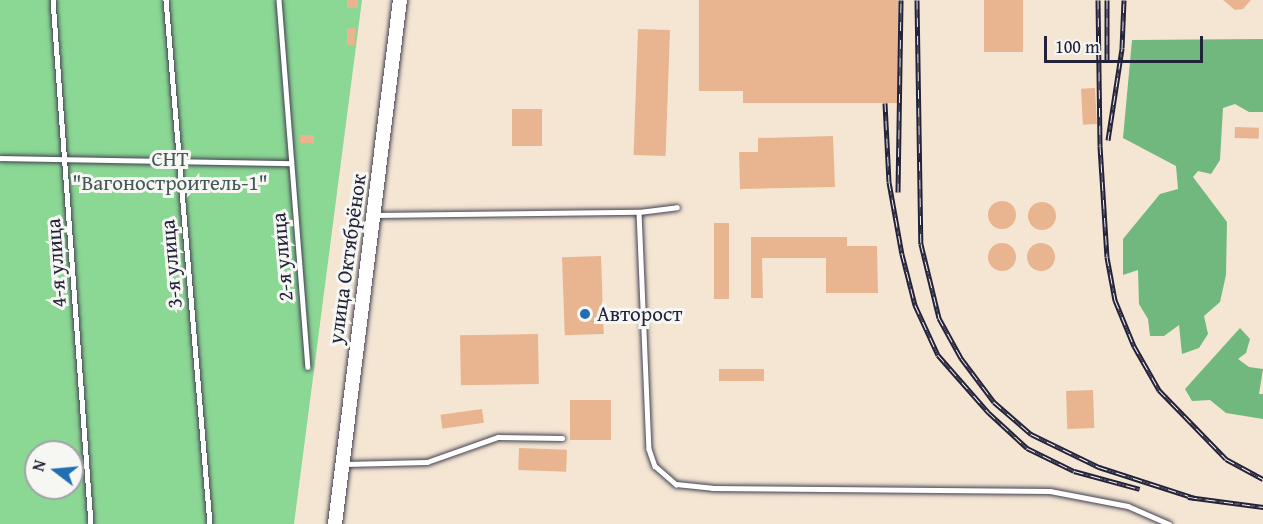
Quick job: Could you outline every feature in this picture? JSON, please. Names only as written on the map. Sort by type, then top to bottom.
[{"type":"street","name":"улица Октябрёнок","points":[[335,524],[400,0]]},
{"type":"lane","name":"4-я улица","points":[[52,0],[91,524]]},
{"type":"lane","name":"3-я улица","points":[[166,0],[210,524]]},
{"type":"lane","name":"2-я улица","points":[[279,0],[308,367]]},
{"type":"lane","points":[[0,158],[178,158],[291,163]]},
{"type":"lane","points":[[375,214],[639,212],[677,207]]},
{"type":"lane","points":[[639,212],[647,429],[651,459],[666,479],[696,488],[1050,491],[1128,506],[1169,524]]},
{"type":"lane","points":[[343,464],[426,462],[498,437],[562,438]]},
{"type":"green space","name":"СНТ \"Вагоностроитель-1\"","points":[[0,0],[362,0],[294,524],[0,524]]},
{"type":"green space","points":[[1263,39],[1263,112],[1249,112],[1235,104],[1223,108],[1220,160],[1211,174],[1198,171],[1193,177],[1227,222],[1226,275],[1220,302],[1204,316],[1208,334],[1199,348],[1182,354],[1179,325],[1164,336],[1150,336],[1148,319],[1139,304],[1138,270],[1123,275],[1123,239],[1160,194],[1178,189],[1176,166],[1123,138],[1132,40]]},
{"type":"green space","points":[[1240,328],[1250,339],[1246,353],[1238,359],[1249,367],[1263,369],[1259,394],[1263,394],[1263,419],[1226,413],[1210,400],[1192,401],[1185,389]]},
{"type":"building","points":[[347,0],[358,0],[358,8],[347,8]]},
{"type":"building","points":[[699,0],[898,0],[898,103],[743,103],[743,91],[699,91]]},
{"type":"building","points":[[984,0],[1023,0],[1023,52],[984,52]]},
{"type":"building","points":[[1223,0],[1251,0],[1243,9],[1235,10]]},
{"type":"building","points":[[347,28],[355,28],[355,45],[347,45]]},
{"type":"building","points":[[638,29],[670,30],[666,156],[634,155]]},
{"type":"building","points":[[1095,88],[1097,124],[1083,125],[1081,89]]},
{"type":"building","points":[[512,109],[542,109],[542,146],[512,146]]},
{"type":"building","points":[[1235,127],[1259,128],[1259,139],[1235,138]]},
{"type":"building","points":[[300,135],[314,135],[314,143],[300,143]]},
{"type":"building","points":[[833,136],[835,187],[740,189],[739,152],[758,152],[758,138]]},
{"type":"building","points":[[1002,201],[1012,205],[1016,215],[1012,225],[1002,229],[992,225],[988,215],[992,205]]},
{"type":"building","points":[[1042,202],[1052,206],[1056,216],[1052,226],[1042,230],[1032,226],[1028,216],[1032,206]]},
{"type":"building","points":[[714,223],[729,223],[729,299],[714,299]]},
{"type":"building","points":[[751,237],[847,237],[847,246],[877,246],[878,293],[826,293],[826,258],[762,258],[763,298],[751,298]]},
{"type":"building","points":[[1002,243],[1012,247],[1016,257],[1012,267],[1002,271],[992,267],[988,257],[992,247]]},
{"type":"building","points":[[1041,243],[1051,247],[1055,257],[1051,267],[1041,271],[1031,267],[1027,257],[1031,247]]},
{"type":"building","points":[[601,256],[604,334],[565,335],[562,257]]},
{"type":"building","points":[[538,334],[539,384],[461,385],[460,335]]},
{"type":"building","points":[[719,369],[764,369],[764,381],[719,381]]},
{"type":"building","points":[[1093,390],[1094,428],[1067,429],[1066,391]]},
{"type":"building","points":[[570,400],[611,400],[611,440],[570,440]]},
{"type":"building","points":[[482,409],[484,423],[442,429],[440,415]]},
{"type":"building","points":[[519,448],[567,450],[566,472],[518,470]]},
{"type":"railway","points":[[898,192],[901,0]]},
{"type":"railway","points":[[917,0],[921,244],[939,318],[961,358],[994,402],[1031,434],[1099,467],[1195,498]]},
{"type":"railway","points":[[1098,0],[1100,146],[1107,257],[1115,300],[1134,346],[1159,390],[1226,459],[1263,479]]},
{"type":"railway","points":[[1107,0],[1107,62]]},
{"type":"railway","points":[[1108,140],[1122,48],[1124,0]]},
{"type":"railway","points":[[885,103],[889,182],[902,254],[915,305],[938,355],[988,412],[1027,448],[1074,471],[1140,489]]},
{"type":"railway","points":[[1188,497],[1263,507]]},
{"type":"place","name":"Авторост","points":[[585,314]]}]
